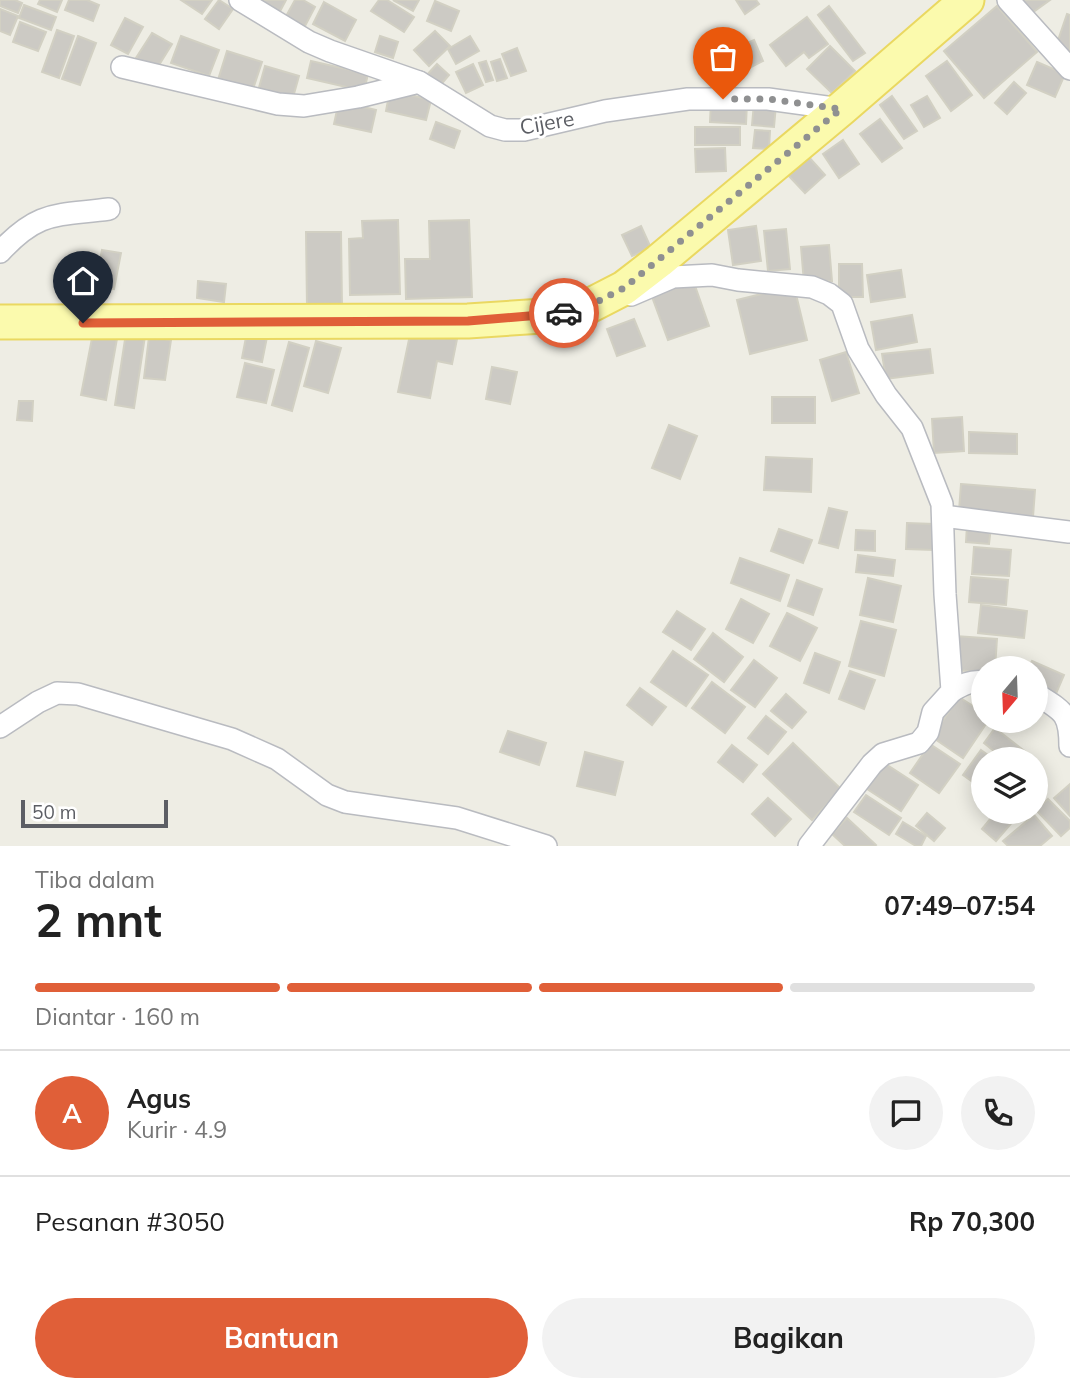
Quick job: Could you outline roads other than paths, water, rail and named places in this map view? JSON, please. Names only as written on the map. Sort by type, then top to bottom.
[{"type":"main road","points":[[0,322],[468,321],[558,315],[589,306],[624,288],[659,261],[967,0]]},
{"type":"street","name":"Cijere","points":[[240,0],[319,46],[419,82],[490,126],[506,130],[524,130],[605,111],[688,99],[768,99],[841,109]]},
{"type":"street","points":[[1008,0],[1070,69]]},
{"type":"street","points":[[122,66],[278,104],[304,106],[358,97],[419,82]]},
{"type":"street","points":[[0,251],[40,218],[76,211],[109,209]]},
{"type":"street","points":[[589,306],[613,303],[643,289],[685,275],[712,275],[812,287],[829,294],[842,304],[858,349],[886,395],[912,428],[942,504],[952,691]]},
{"type":"street","points":[[943,516],[1069,532]]},
{"type":"street","points":[[809,846],[872,764],[883,754],[919,743],[925,737],[933,712],[952,691],[971,682]]},
{"type":"street","points":[[0,727],[57,693],[78,694],[232,740],[277,759],[327,795],[345,802],[457,818],[546,846]]},
{"type":"street","points":[[1048,702],[1067,718],[1070,746]]}]
